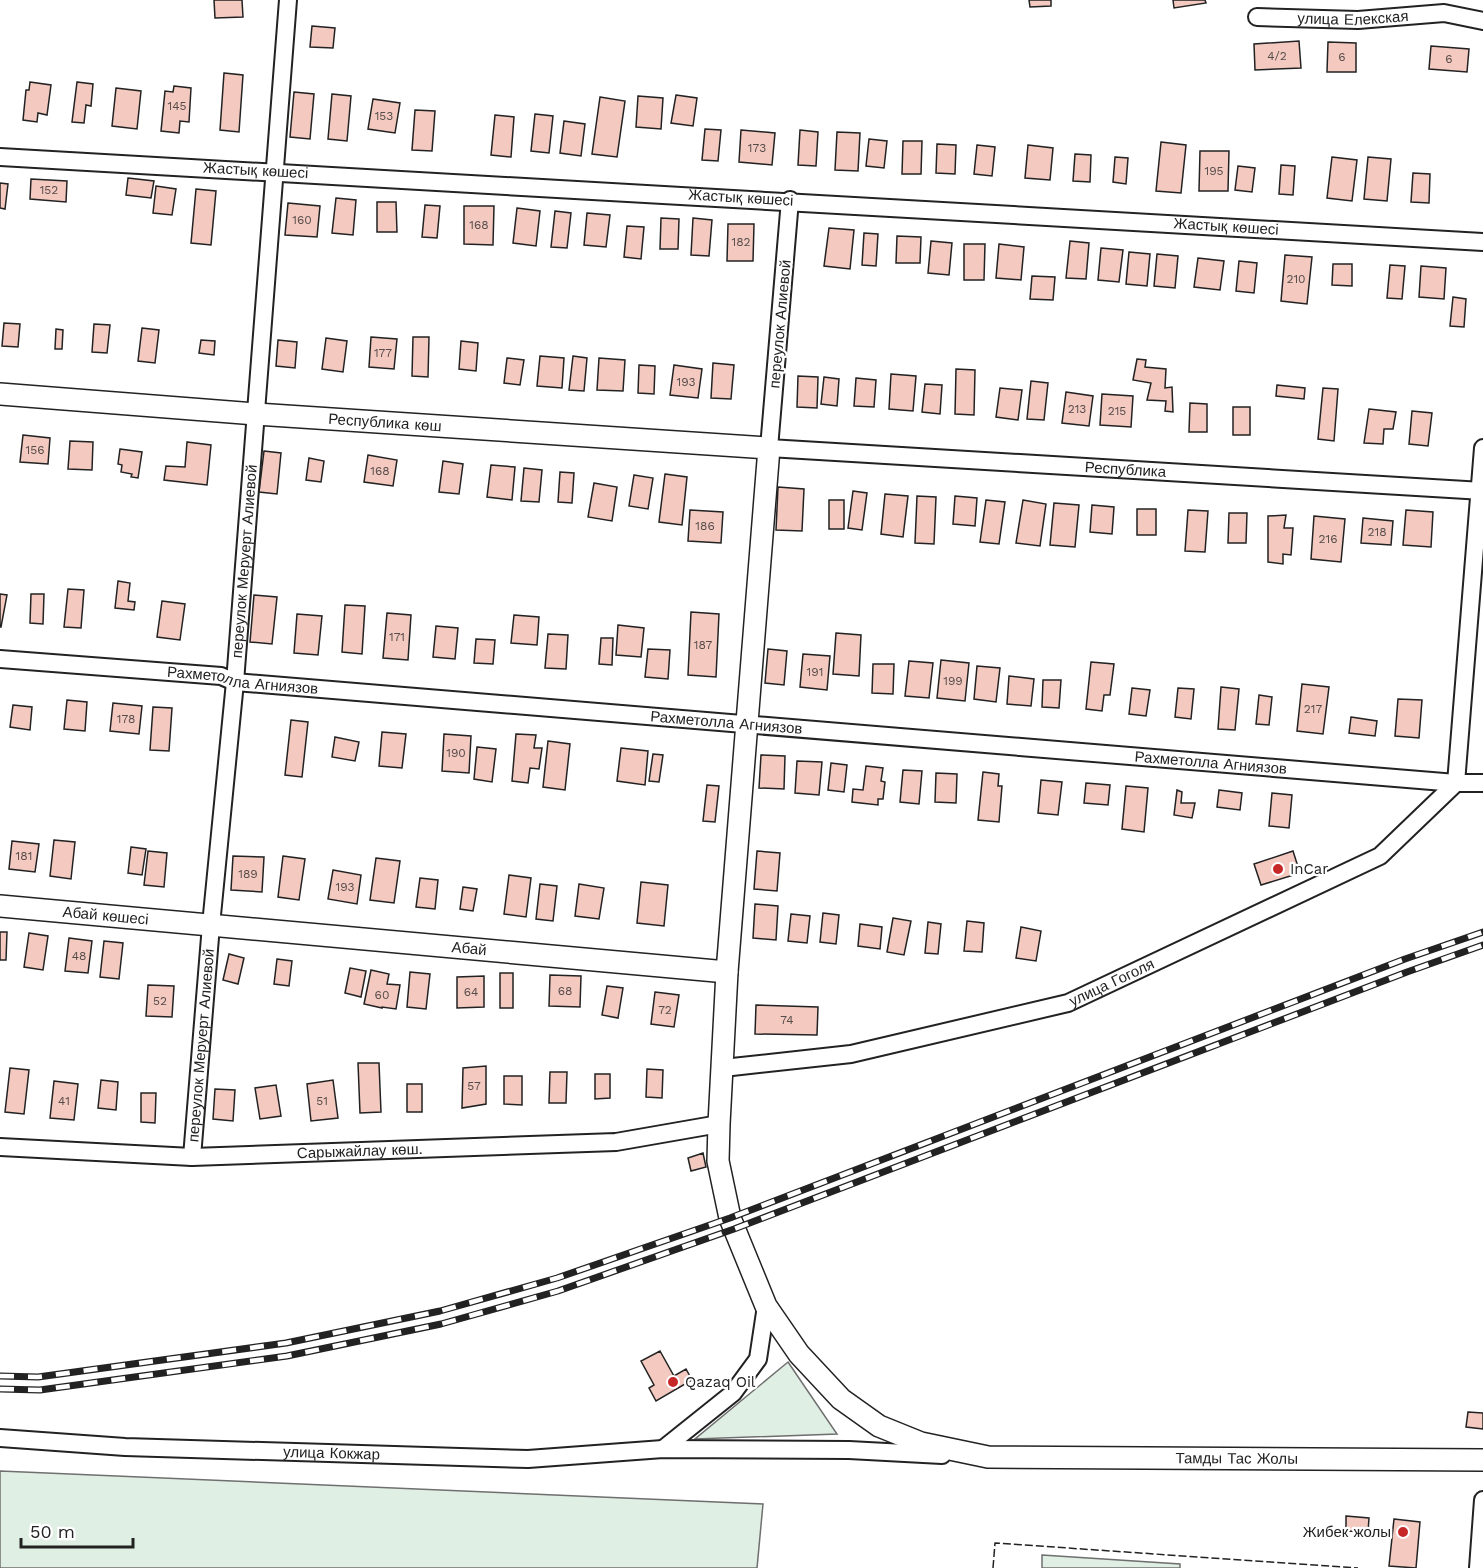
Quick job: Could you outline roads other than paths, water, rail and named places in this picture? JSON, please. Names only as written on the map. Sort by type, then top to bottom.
[{"type":"main road","name":"Республика көш","points":[[0,394],[256,414],[769,448]]},
{"type":"main road","name":"Тамды Тас Жолы","points":[[769,448],[727,972],[718,1161],[730,1218],[766,1306],[799,1354],[841,1399],[879,1426],[921,1443],[988,1457],[1483,1460]]},
{"type":"main road","name":"Абай көшесі","points":[[0,906],[211,925]]},
{"type":"main road","name":"Абай","points":[[211,925],[727,972]]},
{"type":"street","name":"переулок Меруерт Алиевой","points":[[192,1157],[211,925],[235,682],[288,0]]},
{"type":"street","name":"улица Елекская","points":[[1257,17],[1358,20],[1444,13],[1483,21]]},
{"type":"street","name":"Жастық көшесі","points":[[0,157],[790,200],[1483,242]]},
{"type":"street","name":"переулок Алиевой","points":[[769,448],[790,200]]},
{"type":"street","name":"Республика","points":[[769,448],[1481,491]]},
{"type":"street","points":[[1456,783],[1483,448]]},
{"type":"street","name":"Рахметолла Агниязов","points":[[0,659],[221,676],[235,682],[1456,783],[1483,783]]},
{"type":"street","name":"улица Гоголя","points":[[723,1068],[851,1054],[1068,1003],[1380,856],[1456,783]]},
{"type":"street","name":"Сарыжайлау көш.","points":[[0,1147],[192,1157],[616,1142],[718,1125]]},
{"type":"street","points":[[663,1449],[733,1393],[758,1359],[766,1306]]},
{"type":"street","name":"улица Кокжар","points":[[0,1438],[125,1447],[528,1459],[663,1449],[849,1450],[988,1457]]},
{"type":"street","points":[[1478,1568],[1483,1500]]},
{"type":"railway","points":[[0,1376],[38,1377],[286,1343],[440,1311],[557,1278],[730,1218],[1405,959],[1483,932]]},
{"type":"railway","points":[[0,1389],[40,1390],[287,1356],[441,1324],[558,1291],[734,1229],[1483,945]]},
{"type":"place","name":"InCar","points":[[1278,869]]},
{"type":"place","name":"Qazaq Oil","points":[[673,1382]]},
{"type":"place","name":"Жибек жолы","points":[[1403,1532]]}]
